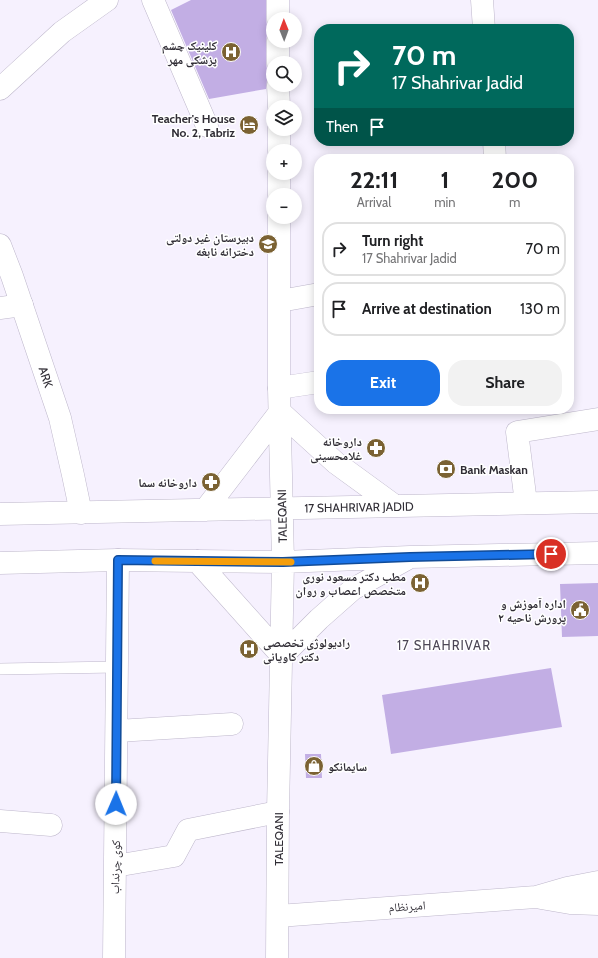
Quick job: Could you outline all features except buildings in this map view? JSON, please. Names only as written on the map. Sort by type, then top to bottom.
[{"type":"main road","points":[[0,89],[62,32],[107,0]]},
{"type":"main road","points":[[153,0],[207,126]]},
{"type":"main road","points":[[278,0],[278,12]]},
{"type":"main road","points":[[482,0],[484,24]]},
{"type":"main road","name":"TALEQANI","points":[[277,958],[278,812],[283,562],[283,509],[279,388],[279,224]]},
{"type":"main road","name":"ARK","points":[[0,245],[60,418],[81,513]]},
{"type":"main road","points":[[280,301],[314,295]]},
{"type":"main road","points":[[0,308],[22,305]]},
{"type":"main road","points":[[279,388],[314,383]]},
{"type":"main road","points":[[206,510],[280,412],[336,463],[395,506]]},
{"type":"main road","points":[[526,503],[517,432],[598,418]]},
{"type":"main road","name":"17 SHAHRIVAR JADID","points":[[0,514],[598,502]]},
{"type":"main road","points":[[0,563],[118,560],[283,562],[410,557],[598,554]]},
{"type":"main road","points":[[197,561],[282,656],[353,589],[410,557]]},
{"type":"main road","name":"کوی چرنداب","points":[[114,958],[118,560]]},
{"type":"main road","points":[[117,731],[232,724]]},
{"type":"main road","points":[[115,866],[174,856],[188,830],[278,812]]},
{"type":"main road","points":[[0,821],[51,826]]},
{"type":"main road","points":[[536,897],[567,888],[598,882]]},
{"type":"main road","points":[[536,897],[570,903],[598,904]]},
{"type":"main road","name":"امیرنظام","points":[[278,916],[536,897]]},
{"type":"lane","points":[[0,669],[117,667]]},
{"type":"slow traffic","points":[[155,561],[291,562]]},
{"type":"place","name":"کلینیک چشم پزشکی مهر","points":[[231,52]]},
{"type":"place","name":"Teacher's House No. 2, Tabriz","points":[[249,125]]},
{"type":"place","name":"دبیرستان غیر دولتی دخترانه نابغه","points":[[268,244]]},
{"type":"place","name":"داروخانه غلامحسینی","points":[[376,448]]},
{"type":"place","name":"Bank Maskan","points":[[446,469]]},
{"type":"place","name":"داروخانه سما","points":[[211,482]]},
{"type":"place","name":"مطب دکتر مسعود نوری متخصص اعصاب و روان","points":[[420,583]]},
{"type":"place","name":"اداره آموزش و پرورش ناحیه ۲","points":[[580,610]]},
{"type":"place","name":"رادیولوژی تخصصی دکتر کاویانی","points":[[249,649]]},
{"type":"place","name":"سایمانکو","points":[[314,766]]},
{"type":"district","name":"17 SHAHRIVAR","points":[[444,645]]},
{"type":"route","points":[[116,804],[118,560],[283,562],[410,557],[551,554]]}]
